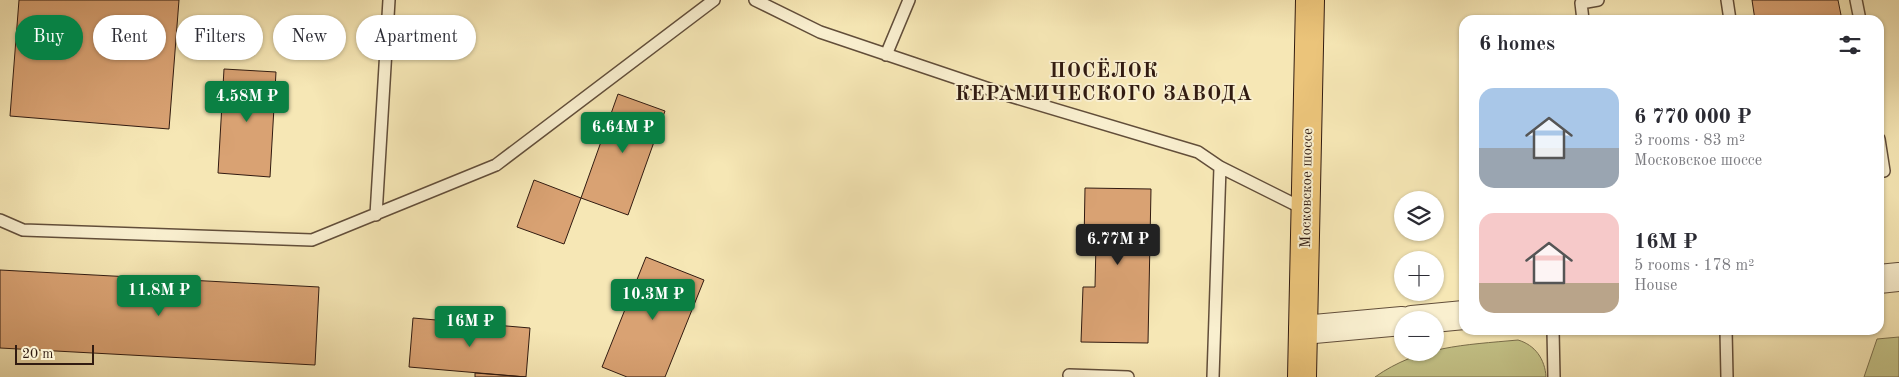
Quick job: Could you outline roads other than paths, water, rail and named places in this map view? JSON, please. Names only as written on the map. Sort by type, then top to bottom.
[{"type":"main road","name":"Московское шоссе","points":[[1302,377],[1310,0]]},
{"type":"street","points":[[1884,278],[1899,277]]},
{"type":"street","points":[[1444,317],[1459,315]]},
{"type":"street","points":[[1303,330],[1394,322]]},
{"type":"lane","points":[[376,215],[388,0]]},
{"type":"lane","points":[[0,220],[23,230],[312,240],[496,165],[714,0]]},
{"type":"lane","points":[[755,0],[820,32],[886,55],[1010,96],[1198,152],[1220,166],[1306,210]]},
{"type":"lane","points":[[886,55],[909,0]]},
{"type":"lane","points":[[1582,15],[1581,3],[1598,0]]},
{"type":"lane","points":[[1727,0],[1729,15]]},
{"type":"lane","points":[[1856,0],[1859,15]]},
{"type":"lane","points":[[1213,377],[1220,166]]},
{"type":"lane","points":[[1553,335],[1554,377]]},
{"type":"lane","points":[[1726,335],[1727,377]]},
{"type":"lane","points":[[1069,375],[1128,377]]},
{"type":"district","name":"ПОСЁЛОК КЕРАМИЧЕСКОГО ЗАВОДА","points":[[1104,82]]}]
